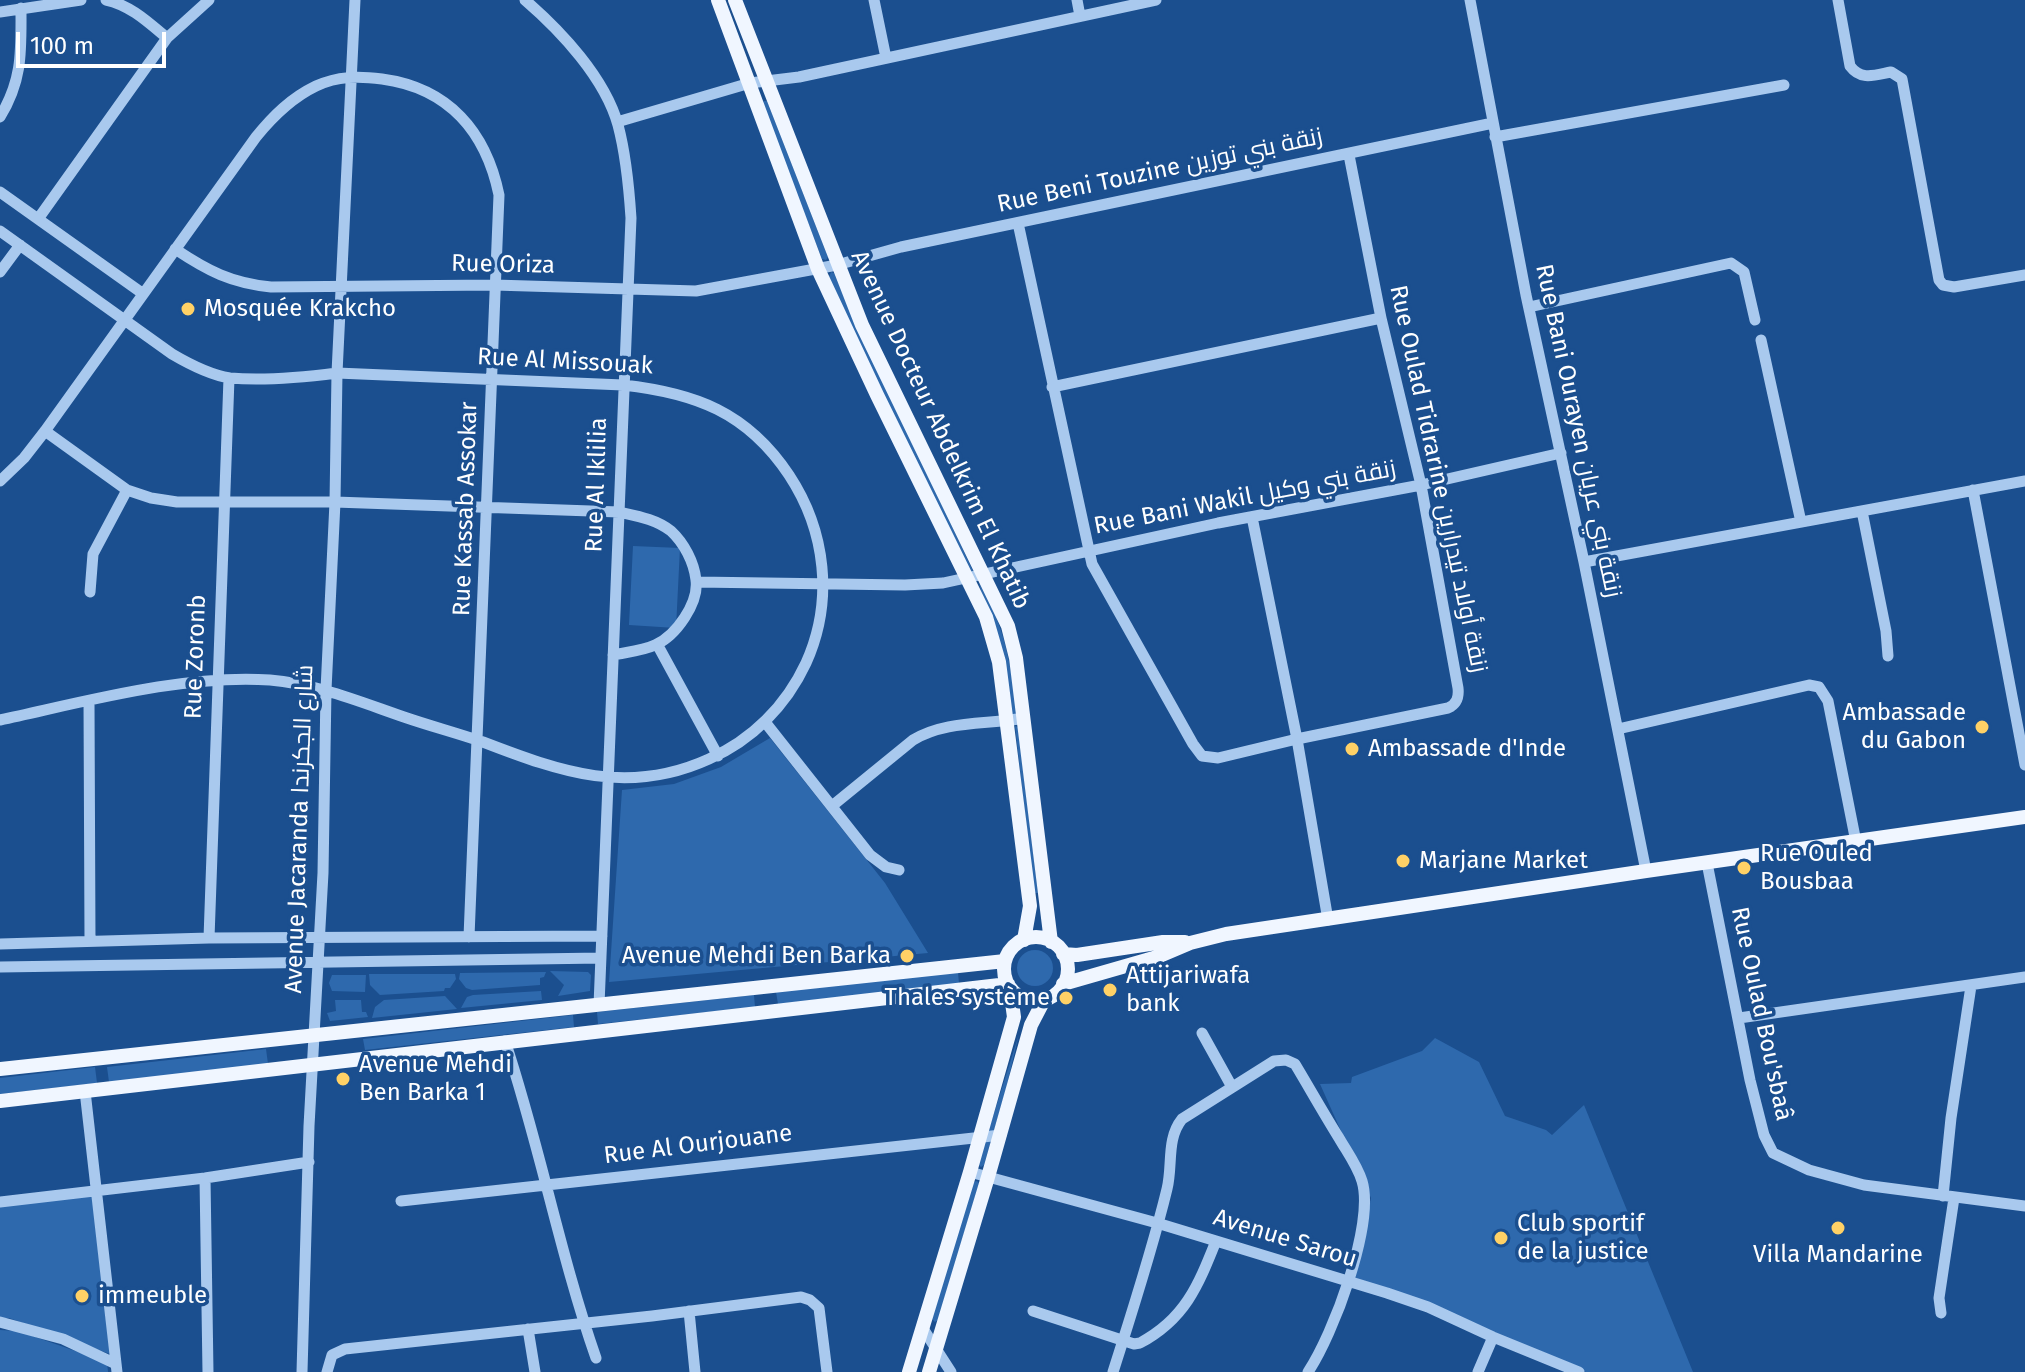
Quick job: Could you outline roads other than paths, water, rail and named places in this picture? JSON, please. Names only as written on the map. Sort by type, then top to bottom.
[{"type":"main road","name":"Avenue Docteur Abdelkrim El Khatib","points":[[718,0],[818,269],[993,638],[1030,906],[1024,940]]},
{"type":"main road","name":"Avenue Docteur Abdelkrim El Khatib","points":[[735,0],[837,265],[892,389],[985,574],[1011,636],[1051,942]]},
{"type":"main road","points":[[1063,984],[1157,957],[1190,943],[1246,931],[2025,817]]},
{"type":"main road","points":[[909,1372],[1014,1017],[1004,973],[1005,961],[1012,948],[1024,940],[1033,938],[1051,942],[1063,954],[1067,969],[1063,984],[1059,991],[1044,1000],[1031,1025],[929,1372]]},
{"type":"main road","points":[[1063,954],[1077,955],[1163,942],[1190,943]]},
{"type":"main road","points":[[0,1069],[1005,961]]},
{"type":"main road","points":[[0,1101],[505,1041],[1009,986],[1025,999],[1044,1000]]},
{"type":"street","points":[[0,12],[81,0]]},
{"type":"street","points":[[106,0],[136,13],[167,38]]},
{"type":"street","points":[[38,219],[167,38],[209,0]]},
{"type":"street","name":"Avenue Jacaranda شارع الجكرندا","points":[[302,1372],[335,502],[337,373],[355,0]]},
{"type":"street","name":"Rue Al Iklilia","points":[[525,0],[571,44],[592,74],[617,122],[631,218],[599,1005]]},
{"type":"street","points":[[874,0],[886,58]]},
{"type":"street","points":[[1077,0],[1080,16]]},
{"type":"street","points":[[617,122],[750,83],[799,77],[1156,0]]},
{"type":"street","points":[[1470,0],[1476,0]]},
{"type":"street","name":"Rue Bani Ourayen زنقة بني عريان","points":[[1470,0],[1529,307],[1646,871]]},
{"type":"street","points":[[1838,0],[1853,71],[1867,77],[1893,72],[1902,79],[1939,280],[1943,285],[1954,287],[2025,275]]},
{"type":"street","points":[[0,117],[20,72],[21,8]]},
{"type":"street","points":[[0,481],[24,458],[45,431],[214,193],[272,117],[292,100],[317,86],[351,76]]},
{"type":"street","name":"Rue Kassab Assokar","points":[[351,76],[397,81],[435,96],[469,126],[487,151],[499,195],[469,937]]},
{"type":"street","points":[[1495,137],[1784,85]]},
{"type":"street","name":"Rue Beni Touzine زنقة بني توزين","points":[[837,265],[901,247],[1493,123]]},
{"type":"street","name":"Rue Oulad Tidrarine زنقة أولاد تيدرارين","points":[[1018,223],[1088,552],[1102,586],[1193,744],[1202,756],[1218,758],[1448,708],[1456,701],[1458,688],[1421,485],[1381,318],[1349,155]]},
{"type":"street","points":[[0,192],[142,293]]},
{"type":"street","points":[[0,231],[188,363],[229,378]]},
{"type":"street","points":[[0,272],[20,245]]},
{"type":"street","name":"Rue Oriza","points":[[175,249],[223,278],[271,287],[494,285],[696,291],[837,265]]},
{"type":"street","points":[[1529,307],[1731,263],[1744,272],[1755,320]]},
{"type":"street","points":[[1052,387],[1381,318]]},
{"type":"street","points":[[1761,340],[1801,522]]},
{"type":"street","name":"Rue Al Missouak","points":[[0,720],[89,701],[216,681],[270,680],[326,690],[547,765],[608,779],[666,775],[718,756],[765,722],[785,698],[805,665],[819,621],[824,583],[823,560],[812,517],[800,492],[768,448],[742,425],[705,403],[667,390],[623,385],[337,373],[305,377],[229,378]]},
{"type":"street","name":"Rue Zoronb","points":[[209,938],[229,378]]},
{"type":"street","points":[[45,431],[127,490],[177,502],[335,502],[619,512],[650,519],[670,531],[688,555],[697,582],[692,603],[681,621],[657,644],[613,655]]},
{"type":"street","name":"Rue Bani Wakil زنقة بني وكيل","points":[[697,582],[921,585],[1421,485],[1561,453]]},
{"type":"street","points":[[1584,562],[2025,481]]},
{"type":"street","points":[[90,592],[93,554],[127,490]]},
{"type":"street","points":[[1973,490],[2025,765]]},
{"type":"street","points":[[1862,511],[1886,631],[1888,656]]},
{"type":"street","points":[[1252,517],[1297,739],[1328,920]]},
{"type":"street","points":[[657,644],[718,756]]},
{"type":"street","points":[[1618,729],[1809,685],[1819,687],[1828,701],[1856,842]]},
{"type":"street","points":[[89,701],[90,941]]},
{"type":"street","points":[[832,806],[913,740],[927,733],[965,724],[1024,718]]},
{"type":"street","points":[[765,722],[870,855],[886,867],[899,870]]},
{"type":"street","name":"Rue Oulad Bou'sbaâ","points":[[1707,863],[1756,1108],[1773,1153],[1801,1167],[1851,1183],[2025,1206]]},
{"type":"street","points":[[0,944],[209,938],[602,936]]},
{"type":"street","points":[[0,967],[601,958]]},
{"type":"street","points":[[1739,1018],[2025,977]]},
{"type":"street","points":[[1941,1313],[1939,1298],[1948,1197],[1946,1157],[1971,986]]},
{"type":"street","points":[[1202,1033],[1232,1087]]},
{"type":"street","points":[[505,1041],[596,1358]]},
{"type":"street","points":[[1113,1372],[1168,1187],[1172,1140],[1177,1127],[1182,1119],[1274,1061],[1291,1061],[1354,1162],[1363,1185],[1366,1206],[1347,1281],[1324,1345],[1308,1372]]},
{"type":"street","points":[[85,1091],[116,1368]]},
{"type":"street","name":"Rue Al Ourjouane","points":[[401,1201],[1001,1135]]},
{"type":"street","points":[[0,1202],[205,1178],[309,1162]]},
{"type":"street","name":"Avenue Sarou","points":[[970,1172],[1157,1223],[1416,1303],[1579,1372]]},
{"type":"street","points":[[205,1178],[208,1372]]},
{"type":"street","points":[[1033,1311],[1134,1344],[1145,1340],[1189,1302],[1216,1241]]},
{"type":"street","points":[[327,1370],[332,1355],[345,1349],[801,1297],[819,1308],[827,1372]]},
{"type":"street","points":[[689,1311],[695,1372]]},
{"type":"street","points":[[0,1322],[63,1339],[116,1368]]},
{"type":"street","points":[[922,1327],[951,1372]]},
{"type":"street","points":[[528,1329],[535,1372]]},
{"type":"street","points":[[1478,1372],[1493,1337]]},
{"type":"place","name":"Mosquée Krakcho","points":[[188,309]]},
{"type":"place","name":"Ambassade du Gabon","points":[[1982,727]]},
{"type":"place","name":"Ambassade d'Inde","points":[[1352,749]]},
{"type":"place","name":"Marjane Market","points":[[1403,861]]},
{"type":"place","name":"Rue Ouled Bousbaa","points":[[1744,868]]},
{"type":"place","name":"Avenue Mehdi Ben Barka","points":[[907,956]]},
{"type":"place","name":"Attijariwafa bank","points":[[1110,990]]},
{"type":"place","name":"Thales système","points":[[1066,998]]},
{"type":"place","name":"Avenue Mehdi Ben Barka 1","points":[[343,1079]]},
{"type":"place","name":"Villa Mandarine","points":[[1838,1228]]},
{"type":"place","name":"Club sportif de la justice","points":[[1501,1238]]},
{"type":"place","name":"immeuble","points":[[82,1296]]}]
